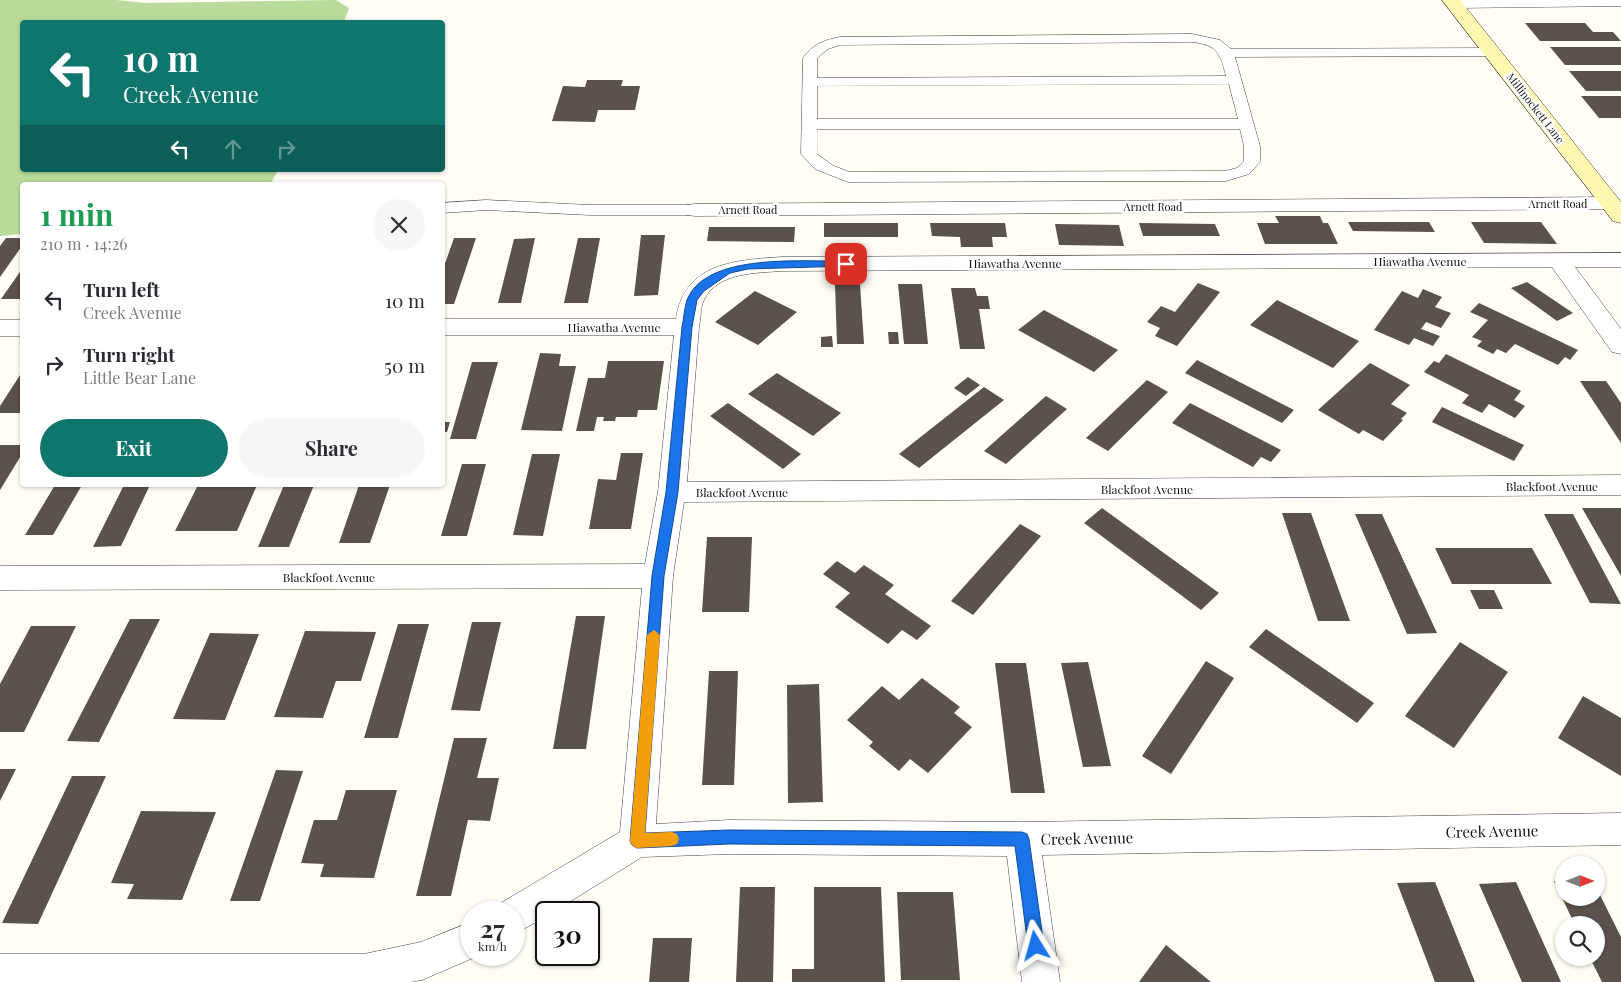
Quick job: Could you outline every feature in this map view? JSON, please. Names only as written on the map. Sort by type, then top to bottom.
[{"type":"street","points":[[1453,2],[1621,0]]},
{"type":"street","name":"Millinockett Lane","points":[[1453,2],[1616,210]]},
{"type":"street","name":"Arnett Road","points":[[695,210],[1616,210]]},
{"type":"street","points":[[1558,260],[1621,346]]},
{"type":"street","name":"Hiawatha Avenue","points":[[445,327],[687,327],[692,300],[700,288],[727,270],[748,266],[1621,260]]},
{"type":"street","points":[[637,841],[658,576],[672,492],[687,327]]},
{"type":"street","points":[[0,328],[20,328]]},
{"type":"street","name":"Blackfoot Avenue","points":[[672,492],[1621,485]]},
{"type":"street","name":"Blackfoot Avenue","points":[[0,578],[658,576]]},
{"type":"street","name":"Creek Avenue","points":[[525,909],[637,841],[729,837],[1022,839],[1621,829]]},
{"type":"street","points":[[1022,839],[1041,982]]},
{"type":"street","points":[[0,973],[364,973],[422,961],[460,945]]},
{"type":"lane","points":[[1187,38],[1208,40],[1221,45],[1227,53],[1235,80],[1252,146],[1252,162],[1243,171],[1226,176],[848,177],[830,171],[815,163],[809,154],[810,58],[816,49],[825,44],[840,41],[1187,38]]},
{"type":"lane","points":[[1227,53],[1492,52]]},
{"type":"lane","points":[[810,82],[1235,80]]},
{"type":"lane","points":[[809,124],[1247,124]]},
{"type":"lane","points":[[445,208],[486,205],[590,210],[695,210]]},
{"type":"green space","points":[[0,0],[116,0],[145,3],[336,0],[349,8],[345,20],[20,20],[20,172],[277,172],[272,182],[20,182],[20,234],[0,236]]},
{"type":"building","points":[[1525,23],[1585,23],[1593,32],[1613,32],[1621,41],[1540,41]]},
{"type":"building","points":[[1550,47],[1621,47],[1621,65],[1565,65]]},
{"type":"building","points":[[1569,71],[1621,71],[1621,91],[1586,91]]},
{"type":"building","points":[[587,80],[623,80],[621,86],[640,86],[635,110],[598,110],[595,122],[552,121],[563,86],[585,87]]},
{"type":"building","points":[[1581,96],[1621,96],[1621,118],[1599,118]]},
{"type":"building","points":[[1275,216],[1320,216],[1323,223],[1328,223],[1338,244],[1265,244],[1257,223],[1279,223]]},
{"type":"building","points":[[1348,222],[1429,222],[1435,232],[1353,231]]},
{"type":"building","points":[[1471,222],[1541,222],[1557,244],[1484,243]]},
{"type":"building","points":[[824,223],[898,223],[898,237],[824,237]]},
{"type":"building","points":[[930,223],[1005,223],[1007,237],[992,237],[993,247],[961,247],[960,237],[932,236]]},
{"type":"building","points":[[1139,223],[1215,224],[1220,236],[1143,236]]},
{"type":"building","points":[[1055,224],[1119,225],[1124,246],[1059,245]]},
{"type":"building","points":[[709,227],[795,227],[794,242],[707,241]]},
{"type":"building","points":[[641,235],[665,235],[658,295],[634,296]]},
{"type":"building","points":[[6,238],[20,238],[20,249],[0,277],[0,246]]},
{"type":"building","points":[[454,238],[476,238],[454,304],[445,304],[445,264]]},
{"type":"building","points":[[535,238],[521,303],[498,303],[514,239]]},
{"type":"building","points":[[578,238],[600,238],[588,303],[564,303]]},
{"type":"building","points":[[20,272],[20,299],[1,299]]},
{"type":"building","points":[[1527,282],[1573,313],[1557,321],[1511,288]]},
{"type":"building","points":[[1198,283],[1220,292],[1177,346],[1155,336],[1160,328],[1147,322],[1161,306],[1175,312]]},
{"type":"building","points":[[835,284],[860,284],[864,344],[837,344]]},
{"type":"building","points":[[898,284],[922,284],[928,344],[904,344]]},
{"type":"building","points":[[951,288],[975,288],[977,296],[988,296],[990,309],[979,309],[985,349],[960,349]]},
{"type":"building","points":[[1423,289],[1442,297],[1435,307],[1451,313],[1441,328],[1426,322],[1421,329],[1440,336],[1433,346],[1414,338],[1409,345],[1374,330],[1402,291],[1418,298]]},
{"type":"building","points":[[755,291],[797,312],[758,345],[715,322]]},
{"type":"building","points":[[1277,300],[1359,341],[1333,368],[1250,325]]},
{"type":"building","points":[[1479,303],[1578,350],[1570,360],[1565,357],[1558,365],[1515,344],[1506,353],[1497,349],[1493,354],[1477,346],[1482,341],[1472,337],[1488,320],[1470,312]]},
{"type":"building","points":[[1044,310],[1118,350],[1094,372],[1018,330]]},
{"type":"building","points":[[888,332],[898,332],[899,344],[889,344]]},
{"type":"building","points":[[832,336],[833,347],[821,347],[821,337]]},
{"type":"building","points":[[540,353],[561,354],[559,366],[576,366],[562,431],[521,430]]},
{"type":"building","points":[[1446,354],[1521,391],[1514,400],[1525,406],[1515,418],[1489,404],[1482,413],[1462,403],[1469,395],[1424,372],[1434,361],[1439,363]]},
{"type":"building","points":[[1197,360],[1294,410],[1282,423],[1185,373]]},
{"type":"building","points":[[608,361],[664,361],[657,410],[638,410],[637,417],[616,417],[615,421],[603,421],[604,417],[597,417],[594,431],[576,431],[588,378],[605,378]]},
{"type":"building","points":[[472,362],[498,362],[476,439],[450,439]]},
{"type":"building","points":[[1370,363],[1410,385],[1391,404],[1407,413],[1401,419],[1403,420],[1383,441],[1363,430],[1359,434],[1318,410]]},
{"type":"building","points":[[777,373],[841,413],[813,436],[748,394]]},
{"type":"building","points":[[20,375],[20,413],[0,413],[0,406]]},
{"type":"building","points":[[968,377],[980,385],[966,396],[954,388]]},
{"type":"building","points":[[1147,380],[1168,392],[1108,451],[1086,438]]},
{"type":"building","points":[[1580,381],[1606,381],[1621,403],[1621,443]]},
{"type":"building","points":[[984,387],[1004,400],[919,468],[899,454]]},
{"type":"building","points":[[1046,396],[1067,409],[1006,464],[984,451]]},
{"type":"building","points":[[728,403],[801,454],[783,469],[710,416]]},
{"type":"building","points":[[1190,403],[1281,450],[1271,462],[1261,457],[1253,467],[1172,423]]},
{"type":"building","points":[[1442,407],[1524,445],[1514,461],[1432,422]]},
{"type":"building","points":[[445,422],[450,422],[447,432],[445,432]]},
{"type":"building","points":[[0,445],[20,445],[20,457],[0,490]]},
{"type":"building","points":[[621,453],[643,453],[631,529],[589,529],[598,479],[616,480]]},
{"type":"building","points":[[532,454],[560,454],[543,536],[513,535]]},
{"type":"building","points":[[462,464],[486,464],[467,536],[441,536]]},
{"type":"building","points":[[54,487],[81,487],[53,535],[25,535]]},
{"type":"building","points":[[123,487],[149,487],[121,546],[93,547]]},
{"type":"building","points":[[197,487],[256,487],[237,531],[175,531]]},
{"type":"building","points":[[283,487],[313,487],[289,547],[258,547]]},
{"type":"building","points":[[358,487],[389,487],[370,543],[339,543]]},
{"type":"building","points":[[1102,508],[1219,593],[1201,610],[1084,523]]},
{"type":"building","points":[[1582,508],[1621,508],[1621,576]]},
{"type":"building","points":[[1282,513],[1311,513],[1350,621],[1318,621]]},
{"type":"building","points":[[1355,514],[1382,514],[1437,633],[1407,634]]},
{"type":"building","points":[[1544,514],[1573,514],[1621,604],[1590,603]]},
{"type":"building","points":[[1020,524],[1041,536],[973,615],[951,601]]},
{"type":"building","points":[[707,537],[752,537],[749,612],[702,612]]},
{"type":"building","points":[[1435,548],[1532,548],[1552,584],[1452,584]]},
{"type":"building","points":[[837,561],[855,573],[864,565],[894,585],[885,594],[931,626],[917,640],[902,630],[888,644],[835,607],[850,593],[823,574]]},
{"type":"building","points":[[1470,590],[1494,590],[1503,609],[1479,609]]},
{"type":"building","points":[[576,616],[605,616],[586,749],[553,749]]},
{"type":"building","points":[[130,619],[160,619],[99,742],[67,741]]},
{"type":"building","points":[[472,622],[501,622],[480,711],[451,710]]},
{"type":"building","points":[[398,624],[429,624],[398,738],[364,738]]},
{"type":"building","points":[[31,626],[76,626],[24,732],[0,732],[0,684]]},
{"type":"building","points":[[1266,629],[1374,703],[1357,723],[1249,647]]},
{"type":"building","points":[[305,631],[376,632],[361,681],[336,681],[323,718],[274,717]]},
{"type":"building","points":[[210,633],[259,634],[225,720],[173,719]]},
{"type":"building","points":[[1460,642],[1508,672],[1454,748],[1405,716]]},
{"type":"building","points":[[1206,661],[1234,678],[1171,774],[1142,756]]},
{"type":"building","points":[[1088,662],[1111,766],[1083,767],[1061,663]]},
{"type":"building","points":[[995,663],[1026,663],[1045,793],[1011,793]]},
{"type":"building","points":[[709,671],[738,671],[734,785],[702,785]]},
{"type":"building","points":[[922,678],[960,707],[954,713],[972,727],[928,773],[910,759],[899,771],[869,746],[873,742],[847,720],[882,686],[899,700]]},
{"type":"building","points":[[819,684],[823,802],[788,803],[787,685]]},
{"type":"building","points":[[1583,696],[1621,718],[1621,776],[1558,738]]},
{"type":"building","points":[[454,738],[487,738],[477,778],[499,778],[490,821],[468,820],[451,896],[416,896]]},
{"type":"building","points":[[0,769],[16,769],[0,801]]},
{"type":"building","points":[[276,770],[303,771],[260,901],[230,901]]},
{"type":"building","points":[[72,776],[106,776],[38,924],[2,923]]},
{"type":"building","points":[[346,790],[397,790],[374,878],[320,877],[324,864],[301,863],[314,820],[337,820]]},
{"type":"building","points":[[141,811],[216,812],[182,900],[127,899],[134,884],[111,883]]},
{"type":"building","points":[[1435,882],[1475,982],[1435,982],[1397,883]]},
{"type":"building","points":[[1516,882],[1561,982],[1522,982],[1479,884]]},
{"type":"building","points":[[740,887],[775,887],[773,982],[736,982]]},
{"type":"building","points":[[814,887],[881,887],[885,982],[792,982],[792,969],[814,969]]},
{"type":"building","points":[[897,892],[953,892],[960,980],[901,980]]},
{"type":"building","points":[[1605,905],[1621,937],[1621,982],[1602,982],[1594,966],[1605,966],[1605,916],[1571,916],[1566,906]]},
{"type":"building","points":[[653,938],[692,938],[689,982],[649,982]]},
{"type":"building","points":[[1166,945],[1211,982],[1139,982]]},
{"type":"slow traffic","points":[[654,635],[637,841],[672,839]]},
{"type":"route","points":[[846,264],[782,264],[748,266],[727,270],[700,288],[692,300],[687,327],[672,492],[658,576],[637,841],[729,837],[1022,839],[1036,946]]}]
